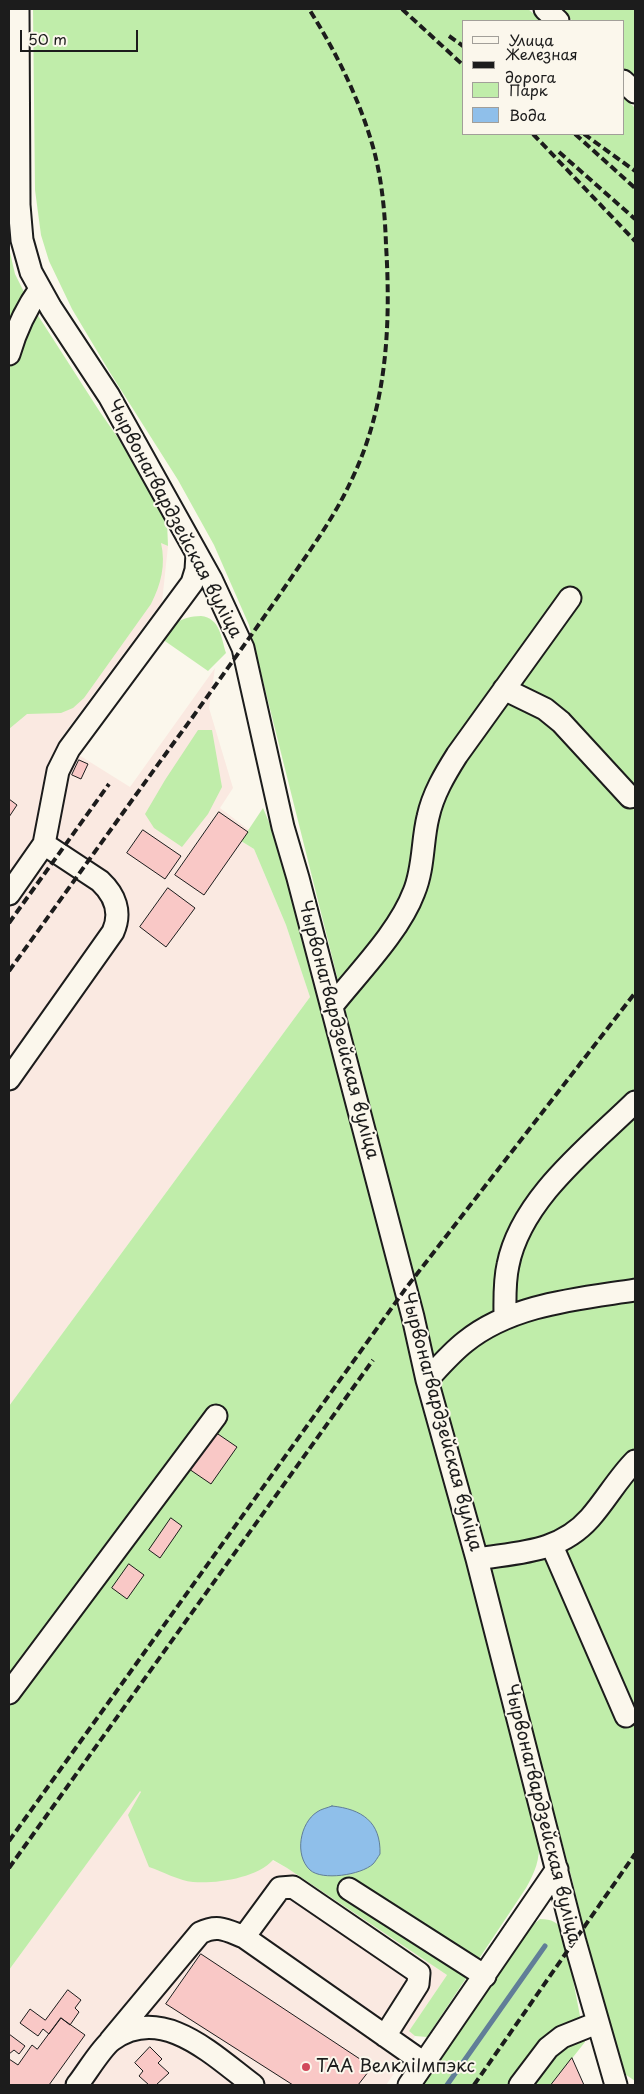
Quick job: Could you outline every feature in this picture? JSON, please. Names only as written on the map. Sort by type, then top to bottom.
[{"type":"street","name":"Чырвонагвардзейская вуліца","points":[[18,9],[20,223],[26,256],[40,289],[109,396],[197,554],[243,648],[283,827],[332,1006],[411,1307],[427,1380],[477,1559],[597,2023],[616,2085]]},
{"type":"street","points":[[545,9],[557,20]]},
{"type":"street","points":[[624,82],[635,92]]},
{"type":"street","points":[[9,354],[27,307],[40,289]]},
{"type":"street","points":[[9,894],[44,844],[54,787],[63,760],[192,583],[196,570],[197,554]]},
{"type":"street","points":[[332,1006],[406,910],[415,891],[428,816],[435,794],[456,754],[570,598]]},
{"type":"street","points":[[504,689],[545,709],[561,722],[630,797]]},
{"type":"street","points":[[9,1079],[116,924],[116,905],[113,895],[107,888],[100,881],[44,844]]},
{"type":"street","points":[[505,1318],[504,1291],[508,1264],[516,1242],[540,1196],[635,1102]]},
{"type":"street","points":[[427,1380],[465,1342],[505,1318],[541,1306],[635,1290]]},
{"type":"street","points":[[9,1693],[216,1416]]},
{"type":"street","points":[[477,1559],[544,1549],[561,1542],[583,1525],[635,1461]]},
{"type":"street","points":[[552,1546],[626,1716]]},
{"type":"street","points":[[410,2085],[557,1869]]},
{"type":"street","points":[[244,1937],[280,1888],[293,1887],[418,1973],[418,1984],[385,2036]]},
{"type":"street","points":[[349,1889],[485,1976]]},
{"type":"street","points":[[77,2085],[110,2041],[200,1933],[210,1928],[221,1928],[244,1937],[424,2063]]},
{"type":"street","points":[[520,2085],[548,2048],[562,2038],[597,2023]]},
{"type":"street","points":[[110,2041],[124,2033],[141,2028],[158,2027],[174,2031],[202,2047],[253,2085]]},
{"type":"shaded area","points":[[9,464],[168,546],[162,602],[58,742],[130,787],[215,668],[209,708],[233,788],[220,808],[249,830],[241,841],[254,849],[286,925],[310,997],[9,1406]]},
{"type":"shaded area","points":[[140,1790],[287,1868],[447,1975],[409,2031],[415,2036],[404,2059],[386,2085],[9,2085],[9,1970]]},
{"type":"green space","points":[[33,9],[528,9],[541,20],[462,20],[462,135],[624,135],[624,97],[635,108],[635,2081],[622,2072],[612,2050],[572,1879],[449,1424],[249,625],[214,545],[178,480],[72,309],[49,261],[41,235],[35,190]]},
{"type":"green space","points":[[559,9],[635,9],[635,79],[624,69],[624,20],[572,20]]},
{"type":"green space","points":[[9,248],[15,274],[28,300],[100,412],[148,481],[167,521],[168,546],[161,543],[162,574],[151,604],[84,698],[73,708],[61,713],[27,714],[9,729]]},
{"type":"green space","points":[[201,616],[212,620],[216,624],[226,653],[208,671],[162,639],[170,629],[183,619]]},
{"type":"green space","points":[[198,730],[212,730],[222,787],[208,814],[182,847],[154,828],[145,814]]},
{"type":"green space","points":[[263,808],[279,846],[539,1841],[539,1854],[536,1866],[526,1888],[427,2037],[415,2036],[409,2031],[447,1975],[273,1860],[266,1866],[247,1875],[236,1879],[213,1882],[188,1881],[149,1867],[128,1815],[140,1791],[9,1970],[9,1406],[310,997],[286,925],[254,849],[241,841]]},
{"type":"green space","points":[[540,1919],[554,1922],[564,1933],[585,2042],[551,2085],[423,2085],[528,1929]]},
{"type":"water","points":[[332,1806],[361,1814],[368,1819],[377,1833],[380,1854],[373,1864],[367,1868],[351,1874],[332,1876],[316,1873],[305,1864],[302,1856],[301,1840],[306,1824],[317,1812]]},
{"type":"building","points":[[79,760],[88,764],[81,779],[72,775]]},
{"type":"building","points":[[9,799],[17,805],[9,817]]},
{"type":"building","points":[[219,812],[248,832],[204,895],[175,875]]},
{"type":"building","points":[[143,830],[181,856],[165,879],[127,853]]},
{"type":"building","points":[[168,888],[195,908],[166,947],[140,927]]},
{"type":"building","points":[[215,1432],[237,1447],[211,1484],[189,1469]]},
{"type":"building","points":[[171,1518],[182,1526],[160,1558],[149,1550]]},
{"type":"building","points":[[129,1564],[144,1575],[127,1599],[112,1588]]},
{"type":"building","points":[[201,1954],[372,2067],[358,2085],[293,2085],[166,2004]]},
{"type":"building","points":[[68,1990],[81,2000],[75,2008],[79,2012],[70,2025],[61,2018],[49,2034],[43,2029],[38,2036],[20,2023],[30,2009],[45,2020]]},
{"type":"building","points":[[61,2018],[85,2035],[49,2085],[9,2085],[9,2059],[18,2065],[32,2045],[37,2049]]},
{"type":"building","points":[[9,2034],[25,2046],[19,2054],[14,2050],[9,2054]]},
{"type":"building","points":[[150,2047],[162,2059],[158,2063],[169,2073],[156,2085],[149,2085],[139,2076],[143,2071],[135,2063]]},
{"type":"building","points":[[572,2058],[584,2085],[551,2085]]},
{"type":"waterway","points":[[447,2085],[545,1946]]},
{"type":"railway","points":[[9,971],[287,584],[337,508],[363,453],[379,395],[387,336],[388,306],[384,208],[376,159],[361,111],[337,59],[309,9]]},
{"type":"railway","points":[[402,9],[462,64]]},
{"type":"railway","points":[[449,36],[462,45]]},
{"type":"railway","points":[[534,135],[635,241]]},
{"type":"railway","points":[[576,135],[635,188]]},
{"type":"railway","points":[[585,135],[635,171]]},
{"type":"railway","points":[[559,152],[635,219]]},
{"type":"railway","points":[[9,923],[109,784]]},
{"type":"railway","points":[[9,1841],[406,1288],[635,993]]},
{"type":"railway","points":[[9,1868],[373,1360]]},
{"type":"railway","points":[[474,2085],[635,1854]]},
{"type":"place","name":"ТАА ВелкліІмпэкс","points":[[306,2067]]}]
